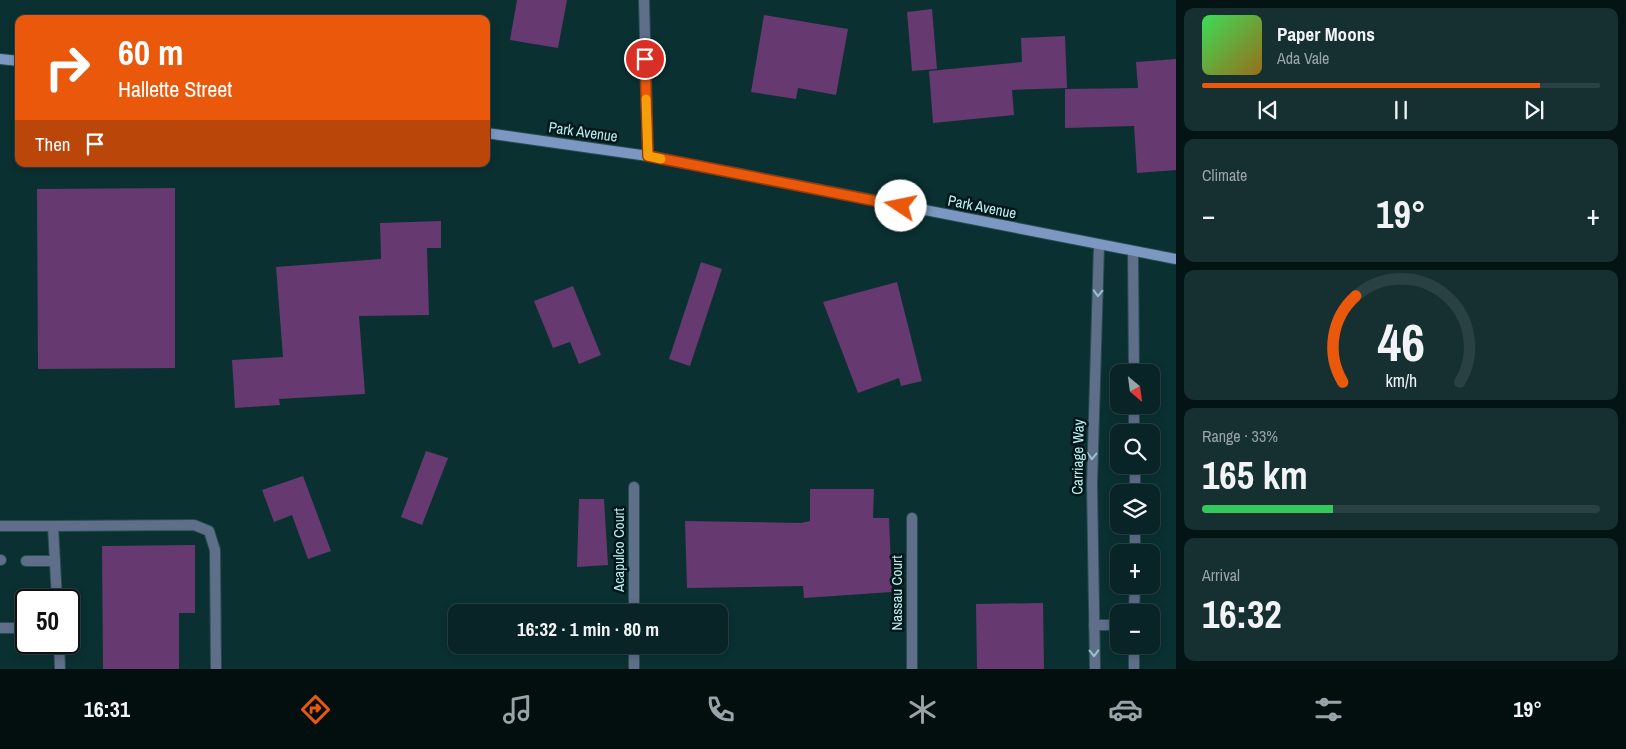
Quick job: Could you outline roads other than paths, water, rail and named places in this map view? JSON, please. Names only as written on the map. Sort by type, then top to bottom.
[{"type":"main road","points":[[0,59],[15,60]]},
{"type":"main road","name":"Park Avenue","points":[[490,135],[648,156],[1176,259]]},
{"type":"street","points":[[644,0],[648,156]]},
{"type":"street","name":"Carriage Way","points":[[1095,669],[1092,484],[1099,245]]},
{"type":"street","points":[[1133,252],[1134,364]]},
{"type":"street","name":"Acapulco Court","points":[[634,487],[634,604]]},
{"type":"street","name":"Nassau Court","points":[[912,518],[912,669]]},
{"type":"street","points":[[0,526],[194,525],[209,531],[215,550],[216,669]]},
{"type":"street","points":[[53,526],[56,589]]},
{"type":"street","points":[[26,561],[55,561]]},
{"type":"street","points":[[1094,625],[1110,625]]},
{"type":"street","points":[[0,628],[15,628]]},
{"type":"street","points":[[59,654],[60,669]]},
{"type":"street","points":[[634,654],[634,669]]},
{"type":"street","points":[[1134,654],[1134,669]]}]
